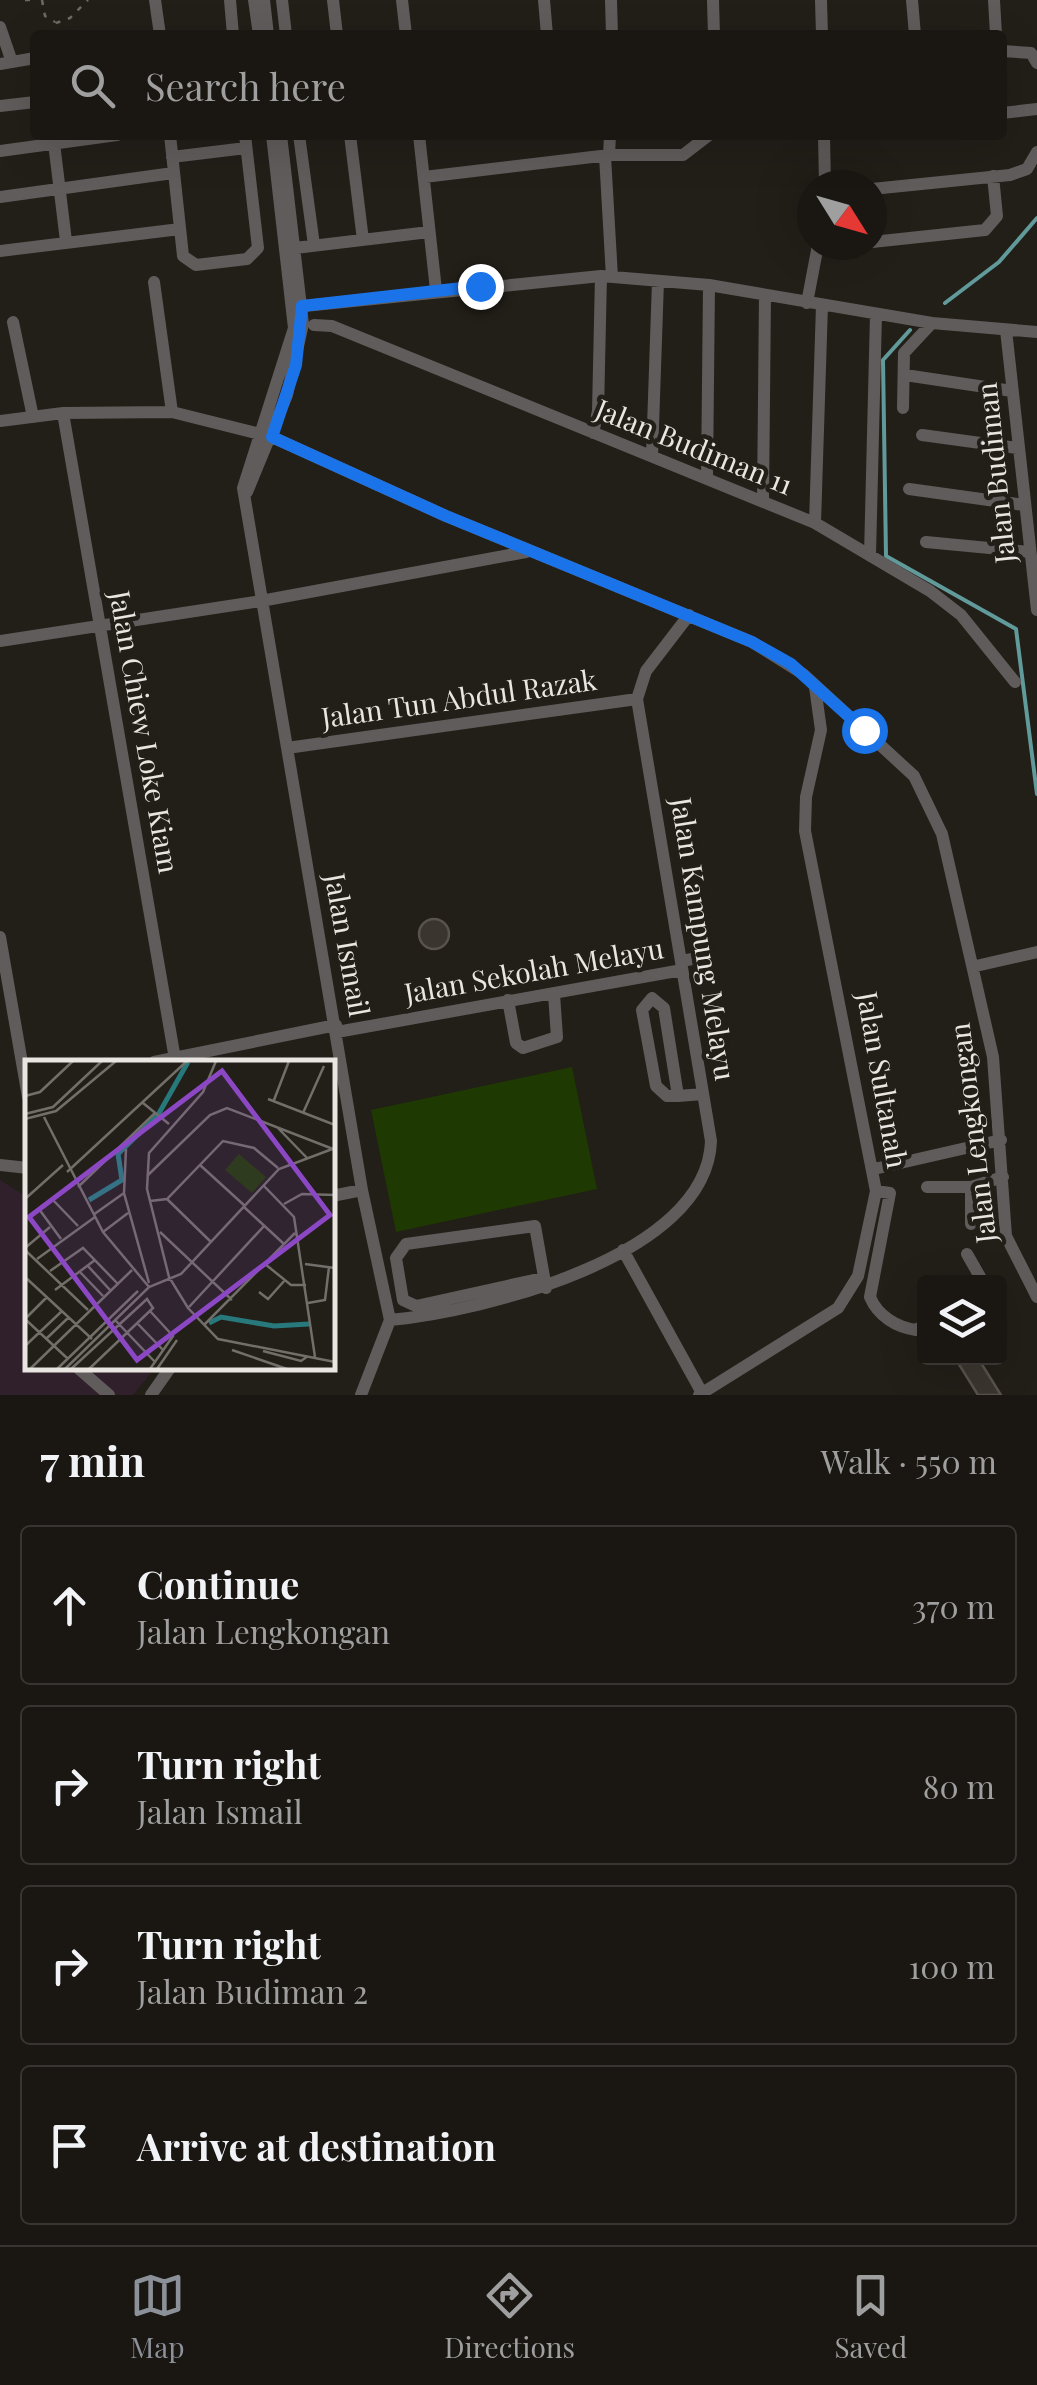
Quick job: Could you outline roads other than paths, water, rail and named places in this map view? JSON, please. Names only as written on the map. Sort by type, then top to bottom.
[{"type":"street","points":[[156,0],[159,30]]},
{"type":"street","points":[[230,0],[233,30]]},
{"type":"street","points":[[254,0],[258,30]]},
{"type":"street","points":[[264,0],[267,30]]},
{"type":"street","points":[[282,0],[285,30]]},
{"type":"street","points":[[333,0],[336,30]]},
{"type":"street","points":[[402,0],[405,30]]},
{"type":"street","points":[[544,0],[547,30]]},
{"type":"street","points":[[611,0],[612,30]]},
{"type":"street","points":[[713,0],[714,30]]},
{"type":"street","points":[[821,0],[822,30]]},
{"type":"street","points":[[912,0],[915,30]]},
{"type":"street","points":[[994,0],[996,30]]},
{"type":"street","points":[[0,26],[6,63]]},
{"type":"street","points":[[1007,52],[1031,53],[1037,63]]},
{"type":"street","points":[[0,106],[30,103]]},
{"type":"street","points":[[1007,112],[1037,109]]},
{"type":"street","points":[[0,151],[50,140]]},
{"type":"street","points":[[54,140],[66,241]]},
{"type":"street","points":[[170,140],[173,173],[180,228],[188,263],[253,255],[259,240],[246,141],[172,157]]},
{"type":"street","name":"Jalan Ismail","points":[[273,140],[298,307]]},
{"type":"street","name":"Jalan Ismail","points":[[281,140],[296,248],[296,365],[244,499],[362,1190],[390,1320]]},
{"type":"street","points":[[300,140],[314,245]]},
{"type":"street","points":[[351,140],[363,240]]},
{"type":"street","points":[[419,140],[436,290]]},
{"type":"street","points":[[593,432],[598,411],[606,276],[609,140]]},
{"type":"street","points":[[424,177],[607,155],[683,155],[702,140]]},
{"type":"street","points":[[825,170],[826,140]]},
{"type":"street","points":[[887,188],[1027,169],[1037,152]]},
{"type":"street","points":[[0,197],[173,173]]},
{"type":"street","points":[[887,240],[985,230],[997,216],[993,176]]},
{"type":"street","points":[[0,251],[180,228]]},
{"type":"street","points":[[296,248],[430,232]]},
{"type":"street","points":[[807,303],[815,260]]},
{"type":"street","points":[[298,307],[436,290],[606,276],[709,285],[932,323],[1037,332]]},
{"type":"street","points":[[652,456],[658,281]]},
{"type":"street","points":[[154,282],[172,412]]},
{"type":"street","points":[[707,477],[709,285]]},
{"type":"street","points":[[763,501],[765,296]]},
{"type":"street","points":[[815,523],[822,305]]},
{"type":"street","points":[[870,555],[876,314]]},
{"type":"street","points":[[13,322],[33,417]]},
{"type":"street","points":[[903,408],[904,353],[932,323]]},
{"type":"street","name":"Jalan Budiman 11","points":[[314,325],[332,326],[815,523],[960,615],[1015,682]]},
{"type":"street","name":"Jalan Budiman","points":[[1006,330],[1037,610]]},
{"type":"street","points":[[905,375],[1012,391]]},
{"type":"street","name":"Jalan Lengkongan","points":[[0,421],[63,413],[172,412],[266,435],[528,552],[752,642],[791,664],[914,776],[931,804],[955,873],[993,1057],[1006,1236],[1031,1274],[1037,1298]]},
{"type":"street","name":"Jalan Chiew Loke Kiam","points":[[63,413],[175,1059]]},
{"type":"street","points":[[922,434],[1017,448]]},
{"type":"street","points":[[909,488],[1028,502]]},
{"type":"street","points":[[926,542],[1030,552]]},
{"type":"street","points":[[0,641],[260,601],[528,552]]},
{"type":"street","points":[[637,699],[652,662],[690,615]]},
{"type":"street","points":[[815,686],[821,730]]},
{"type":"street","name":"Jalan Tun Abdul Razak","points":[[287,748],[637,699]]},
{"type":"street","name":"Jalan Kampung Melayu","points":[[390,1320],[545,1283],[623,1250],[670,1216],[701,1181],[710,1160],[711,1142],[637,699]]},
{"type":"street","points":[[821,730],[835,719],[852,720]]},
{"type":"street","name":"Jalan Sultanah","points":[[821,730],[806,797],[806,830],[876,1191],[851,1292]]},
{"type":"street","points":[[0,937],[25,1077]]},
{"type":"street","points":[[976,966],[1037,952]]},
{"type":"street","name":"Jalan Sekolah Melayu","points":[[168,1060],[554,994],[682,966],[707,956]]},
{"type":"street","points":[[508,1000],[516,1043],[523,1048],[556,1038],[554,994]]},
{"type":"street","points":[[678,1096],[664,1008],[652,998],[642,1010],[656,1086],[661,1094],[678,1096],[703,1094]]},
{"type":"street","points":[[874,1168],[1001,1140]]},
{"type":"street","points":[[0,1165],[25,1168]]},
{"type":"street","points":[[927,1188],[971,1187],[1003,1177]]},
{"type":"street","points":[[971,1187],[972,1224]]},
{"type":"street","points":[[335,1195],[362,1190]]},
{"type":"street","points":[[876,1191],[890,1192],[870,1296],[878,1311],[898,1325],[917,1329]]},
{"type":"street","points":[[526,1224],[540,1232],[545,1283],[416,1306],[403,1300],[396,1258],[406,1244],[526,1224]]},
{"type":"street","points":[[623,1250],[701,1394],[824,1319],[851,1292],[870,1296]]},
{"type":"street","points":[[966,1254],[979,1275]]},
{"type":"street","points":[[361,1395],[390,1320]]},
{"type":"street","points":[[80,1370],[110,1395]]},
{"type":"street","points":[[151,1395],[169,1370]]},
{"type":"waterway","points":[[945,303],[999,262],[1037,218]]},
{"type":"waterway","points":[[910,330],[883,360],[886,556],[1016,629],[1037,794]]}]
